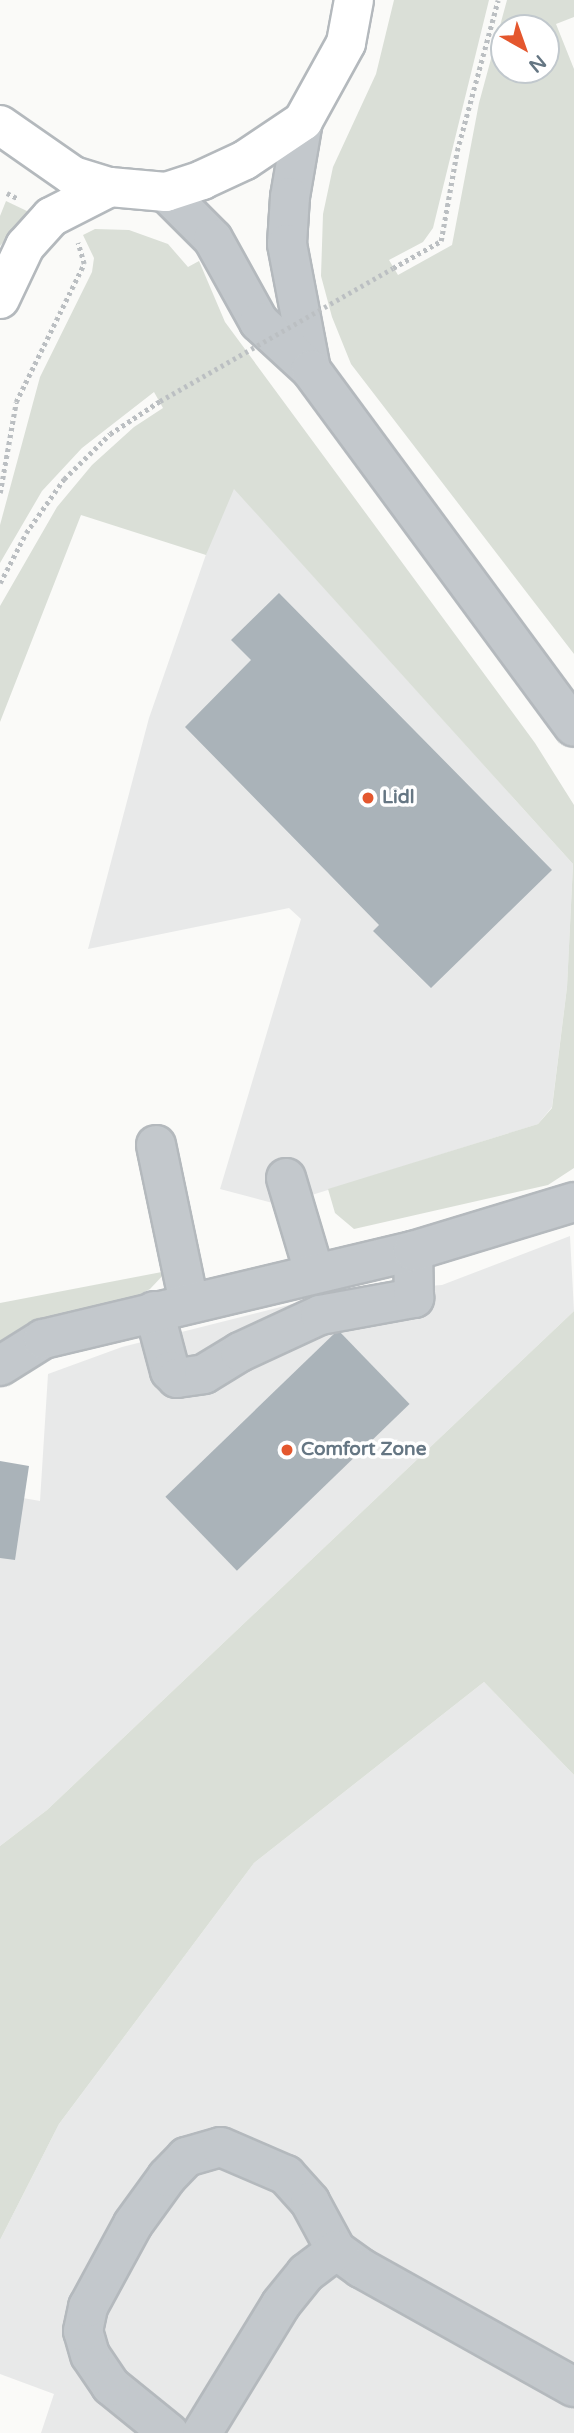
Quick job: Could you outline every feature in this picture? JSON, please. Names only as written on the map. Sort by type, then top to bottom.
[{"type":"highway","points":[[0,125],[73,176],[110,187],[166,192],[245,160],[303,121],[346,43],[355,0]]},
{"type":"highway","points":[[0,299],[25,246],[51,217],[110,187]]},
{"type":"street","points":[[303,121],[287,244],[311,370]]},
{"type":"street","points":[[166,192],[213,239],[241,297],[259,322],[311,370],[574,727]]},
{"type":"street","points":[[156,1145],[171,1307],[170,1371],[177,1378],[204,1374],[240,1352],[320,1315],[414,1298],[413,1251]]},
{"type":"street","points":[[286,1178],[314,1272]]},
{"type":"street","points":[[0,1366],[43,1339],[314,1272],[413,1251],[574,1202]]},
{"type":"street","points":[[169,2433],[111,2386],[90,2355],[83,2331],[88,2307],[133,2224],[167,2177],[186,2157],[221,2147],[243,2153],[286,2175],[310,2202],[336,2250],[574,2387]]},
{"type":"street","points":[[202,2433],[281,2304],[306,2273],[336,2250]]},
{"type":"path","points":[[0,583],[26,533],[64,480],[110,434],[160,401],[441,241],[457,151],[498,0]]},
{"type":"path","points":[[0,493],[16,402],[84,264],[72,232]]},
{"type":"shaded area","points":[[394,0],[489,0],[433,228],[423,242],[389,260],[398,275],[452,245],[479,103],[490,63],[490,84],[560,84],[560,34],[574,69],[574,654],[351,364],[332,317],[321,276],[323,214],[333,167],[376,74]]},
{"type":"shaded area","points":[[507,0],[574,0],[574,17],[560,22],[560,14],[503,14]]},
{"type":"shaded area","points":[[6,201],[29,212],[0,246],[0,216]]},
{"type":"shaded area","points":[[95,229],[129,230],[168,244],[188,267],[199,261],[225,322],[535,743],[574,805],[574,1168],[548,1185],[354,1229],[335,1213],[328,1189],[538,1124],[552,1108],[567,987],[573,864],[234,489],[206,555],[81,515],[0,722],[0,606],[57,507],[92,465],[134,427],[163,408],[154,392],[82,448],[42,491],[0,563],[0,525],[40,377],[92,272],[94,258],[83,235]]},
{"type":"shaded area","points":[[234,488],[573,864],[567,987],[552,1107],[538,1124],[280,1205],[220,1189],[301,919],[289,908],[88,949],[149,718],[218,520]]},
{"type":"shaded area","points":[[570,1236],[574,1311],[47,1810],[0,1846],[0,1494],[40,1501],[48,1374],[122,1347],[336,1293],[442,1285]]},
{"type":"shaded area","points":[[167,1271],[150,1289],[126,1302],[0,1342],[0,1303]]},
{"type":"shaded area","points":[[574,1311],[574,1775],[484,1682],[254,1863],[59,2124],[0,2240],[0,1846],[47,1810]]},
{"type":"shaded area","points":[[484,1682],[574,1775],[574,2433],[41,2433],[54,2394],[0,2374],[0,2240],[59,2124],[254,1863]]},
{"type":"building","name":"Lidl","points":[[279,593],[552,870],[431,988],[373,931],[379,925],[185,727],[251,660],[231,640]]},
{"type":"building","name":"Comfort Zone","points":[[338,1330],[410,1404],[237,1571],[165,1497]]},
{"type":"building","points":[[0,1461],[29,1466],[15,1560],[0,1558]]},
{"type":"place","name":"Lidl","points":[[368,798]]},
{"type":"place","name":"Comfort Zone","points":[[287,1450]]}]
